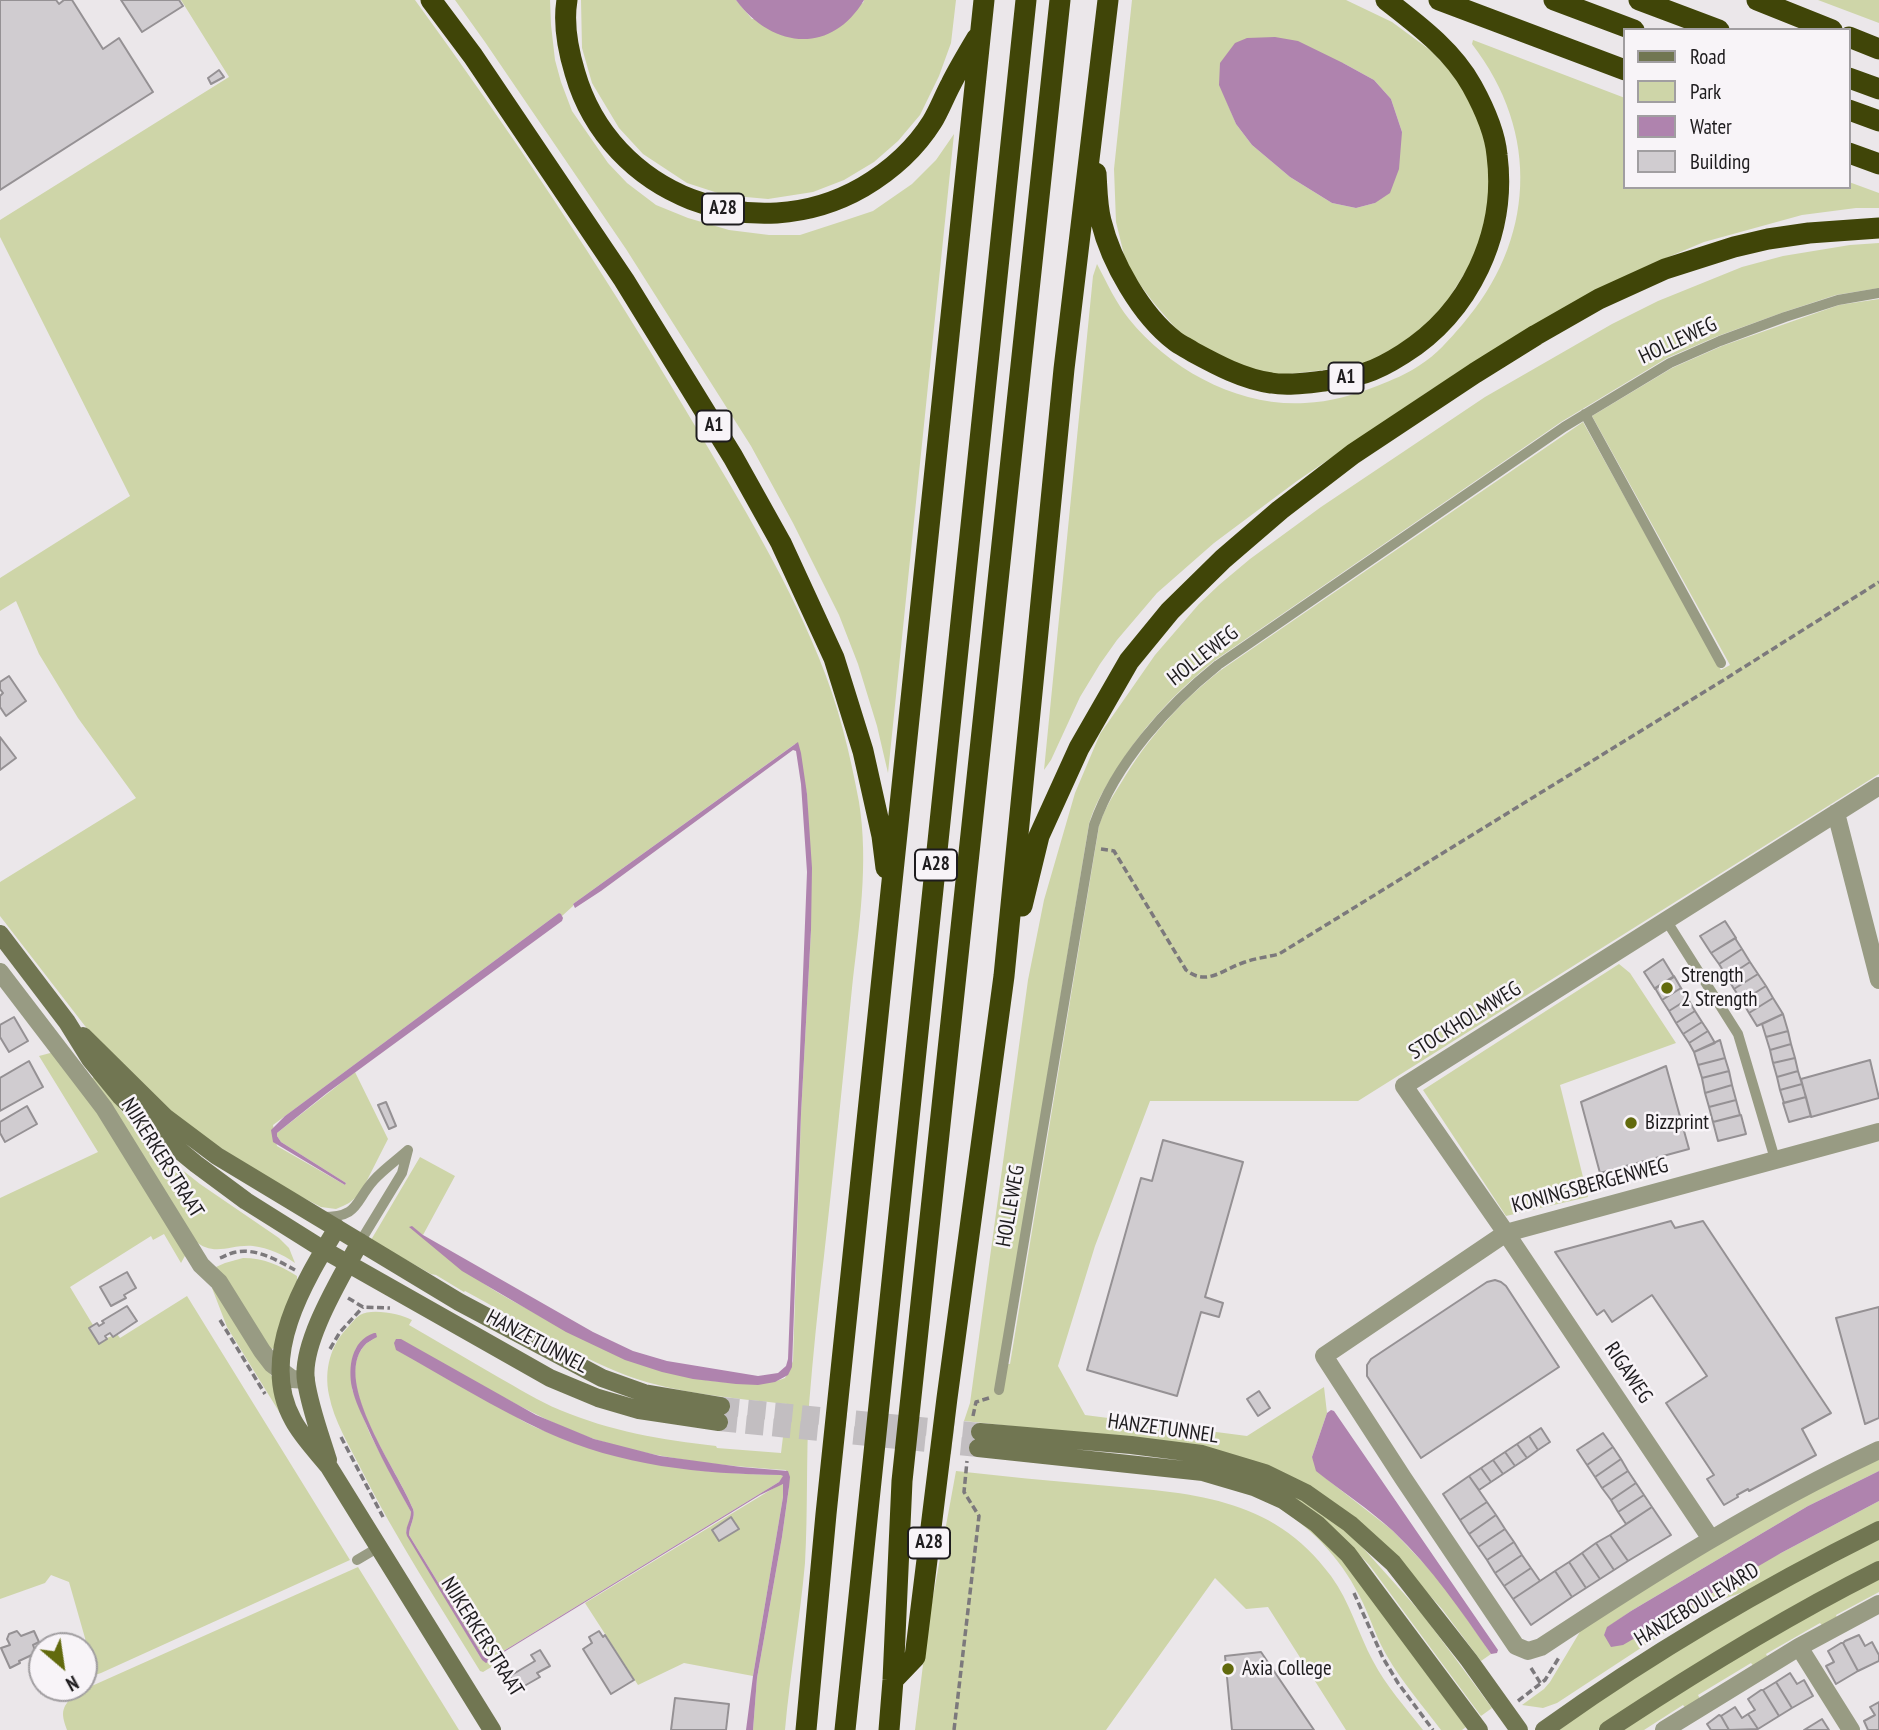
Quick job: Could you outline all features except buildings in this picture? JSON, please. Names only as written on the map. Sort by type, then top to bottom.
[{"type":"highway","name":"A1","points":[[431,0],[473,56],[624,281],[733,457],[780,543],[834,658],[847,698],[863,751],[879,824],[891,902]]},
{"type":"highway","name":"A28","points":[[567,0],[567,35],[579,87],[599,125],[620,154],[663,186],[699,202],[742,212],[803,210],[827,204],[862,188],[891,168],[911,149],[932,122],[981,30]]},
{"type":"highway","name":"A28","points":[[806,1730],[826,1514],[984,0]]},
{"type":"highway","name":"A28","points":[[845,1730],[1026,0]]},
{"type":"highway","name":"A28","points":[[889,1730],[902,1481],[1060,0]]},
{"type":"highway","name":"A28","points":[[893,1680],[915,1657],[1004,976],[1064,369],[1108,0]]},
{"type":"highway","name":"A1","points":[[1097,94],[1096,176],[1101,220],[1125,281],[1146,311],[1175,341],[1241,376],[1271,383],[1300,384],[1368,373],[1424,341],[1454,310],[1469,288],[1483,257],[1498,204],[1497,155],[1483,108],[1471,84],[1436,41],[1386,0]]},
{"type":"highway","points":[[1439,0],[1624,70]]},
{"type":"highway","points":[[1554,0],[1629,28]]},
{"type":"highway","points":[[1639,0],[1714,28]]},
{"type":"highway","points":[[1757,0],[1827,28]]},
{"type":"highway","points":[[1851,38],[1879,49]]},
{"type":"highway","points":[[1851,79],[1879,89]]},
{"type":"highway","points":[[1851,111],[1879,121]]},
{"type":"highway","points":[[1851,154],[1879,164]]},
{"type":"highway","name":"A28","points":[[1004,976],[1039,836],[1079,748],[1129,661],[1170,611],[1270,518],[1353,454],[1475,373],[1599,299],[1665,269],[1734,247],[1809,233],[1879,228]]},
{"type":"main road","name":"NIJKERKERSTRAAT","points":[[0,934],[67,1022],[90,1059],[121,1097],[151,1127],[246,1200],[349,1264]]},
{"type":"main road","name":"NIJKERKERSTRAAT","points":[[67,1022],[165,1116],[217,1156],[360,1242],[311,1342],[307,1363],[306,1380],[329,1467]]},
{"type":"main road","name":"NIJKERKERSTRAAT","points":[[337,1228],[309,1277],[287,1326],[281,1353],[282,1390],[299,1431],[329,1467],[492,1730]]},
{"type":"main road","name":"HANZETUNNEL","points":[[349,1264],[550,1378],[598,1398],[639,1410],[720,1414],[602,1378],[459,1302],[360,1242]]},
{"type":"main road","name":"HANZETUNNEL","points":[[977,1435],[1202,1454],[1265,1473],[1306,1493],[1350,1524],[1393,1563],[1519,1730]]},
{"type":"main road","name":"HANZETUNNEL","points":[[977,1435],[1202,1472],[1254,1487],[1283,1500],[1317,1524],[1348,1554],[1479,1730]]},
{"type":"main road","name":"HANZEBOULEVARD","points":[[1544,1730],[1666,1648],[1818,1560],[1879,1530]]},
{"type":"main road","points":[[1608,1730],[1676,1685],[1792,1616],[1879,1570]]},
{"type":"street","name":"STOCKHOLMWEG","points":[[1506,1233],[1404,1086],[1879,786]]},
{"type":"street","points":[[1836,813],[1879,980]]},
{"type":"street","name":"NIJKERKERSTRAAT","points":[[0,972],[104,1108],[201,1265],[219,1282],[262,1351],[272,1364],[292,1379],[306,1380]]},
{"type":"street","name":"KONINGSBERGENWEG","points":[[1711,1539],[1533,1650],[1523,1650],[1516,1646],[1324,1356],[1506,1233],[1879,1132]]},
{"type":"street","name":"RIGAWEG","points":[[1506,1233],[1711,1539]]},
{"type":"street","points":[[1711,1539],[1879,1450]]},
{"type":"street","points":[[1667,1729],[1799,1647],[1879,1604]]},
{"type":"street","points":[[1799,1647],[1851,1730]]},
{"type":"lane","name":"HOLLEWEG","points":[[999,1390],[1094,825],[1102,803],[1129,759],[1159,719],[1197,682],[1314,598],[1585,414],[1670,363],[1720,341],[1838,300],[1879,293]]},
{"type":"lane","points":[[1585,414],[1721,663]]},
{"type":"lane","points":[[1666,920],[1738,1034],[1775,1159]]},
{"type":"lane","points":[[319,1217],[341,1215],[354,1209],[373,1181],[408,1150],[402,1173],[360,1242]]},
{"type":"lane","points":[[357,1560],[379,1547]]},
{"type":"path","points":[[1089,846],[1114,851],[1186,970],[1194,977],[1204,978],[1246,961],[1279,954],[1879,582]]},
{"type":"path","points":[[201,1265],[236,1252],[253,1252],[272,1258],[309,1277]]},
{"type":"path","points":[[328,1354],[340,1332],[363,1307],[335,1291]]},
{"type":"path","points":[[977,1435],[976,1402],[997,1395],[999,1390]]},
{"type":"path","points":[[337,1428],[388,1526]]},
{"type":"path","points":[[954,1730],[979,1516],[964,1492],[966,1472]]},
{"type":"path","points":[[1348,1585],[1383,1658],[1433,1730]]},
{"type":"path","points":[[1506,1711],[1541,1684]]},
{"type":"green space","points":[[181,0],[415,0],[553,199],[682,404],[790,593],[832,693],[859,802],[863,872],[812,1368],[805,1563],[785,1730],[753,1730],[757,1678],[789,1487],[786,1470],[689,1460],[617,1446],[571,1430],[505,1398],[515,1415],[526,1423],[614,1455],[697,1470],[784,1476],[779,1482],[489,1660],[483,1656],[409,1535],[413,1509],[371,1428],[356,1382],[356,1362],[364,1346],[377,1337],[356,1348],[351,1368],[352,1389],[370,1434],[411,1512],[406,1531],[482,1660],[493,1666],[483,1672],[374,1495],[334,1414],[327,1376],[330,1358],[342,1333],[360,1315],[386,1313],[412,1320],[409,1325],[476,1364],[544,1403],[579,1417],[656,1438],[717,1448],[781,1453],[787,1404],[687,1391],[628,1376],[566,1347],[371,1240],[420,1157],[455,1176],[423,1235],[410,1226],[497,1292],[578,1337],[647,1366],[722,1382],[762,1383],[785,1378],[793,1361],[801,1114],[811,930],[807,794],[795,744],[573,904],[562,916],[559,913],[273,1125],[277,1146],[345,1185],[346,1183],[281,1142],[277,1133],[355,1072],[388,1139],[360,1194],[336,1209],[321,1207],[269,1180],[176,1118],[107,1052],[0,916],[0,882],[136,798],[78,718],[39,654],[16,601],[0,611],[0,578],[130,496],[0,237],[0,220],[229,77]]},
{"type":"green space","points":[[455,0],[550,0],[555,60],[561,82],[572,111],[608,163],[627,183],[656,205],[729,230],[769,235],[800,235],[873,211],[912,184],[936,160],[954,134],[888,773],[858,664],[839,615],[751,446],[626,249]]},
{"type":"green space","points":[[581,0],[736,0],[752,19],[863,3],[864,0],[956,0],[951,43],[939,76],[920,115],[898,141],[874,162],[844,180],[813,192],[768,199],[724,195],[687,183],[643,154],[619,128],[592,83],[582,48]]},
{"type":"green space","points":[[1132,0],[1346,0],[1392,22],[1430,50],[1458,79],[1480,118],[1494,160],[1482,245],[1438,316],[1384,356],[1350,367],[1271,376],[1221,357],[1184,338],[1153,302],[1127,267],[1116,222],[1114,169]],"holes":[[[1220,63],[1343,63],[1374,80],[1391,99],[1402,132],[1375,203],[1356,208],[1332,203],[1290,177],[1252,145],[1236,124],[1220,85]]]},
{"type":"green space","points":[[1818,0],[1879,0],[1879,23]]},
{"type":"green space","points":[[1473,40],[1624,98],[1624,189],[1851,189],[1851,183],[1879,193],[1879,208],[1802,215],[1704,242],[1647,266],[1542,321],[1429,391],[1297,481],[1214,543],[1157,593],[1100,664],[1080,697],[1044,770],[1093,276],[1097,264],[1120,306],[1146,337],[1185,369],[1231,392],[1280,403],[1324,401],[1368,389],[1415,368],[1447,342],[1486,292],[1504,258],[1515,223],[1520,186],[1518,150],[1510,114],[1494,78],[1472,44]]},
{"type":"green space","points":[[1879,243],[1879,288],[1836,295],[1784,312],[1667,358],[1561,422],[1214,661],[1185,686],[1146,728],[1123,758],[1102,793],[1089,824],[1000,1363],[1010,1364],[1099,826],[1114,793],[1154,736],[1178,708],[1221,670],[1583,422],[1721,670],[1730,665],[1592,416],[1672,368],[1722,346],[1839,305],[1879,299],[1879,774],[1358,1101],[1150,1101],[1095,1246],[1058,1366],[1085,1415],[1247,1436],[1324,1387],[1327,1413],[1312,1457],[1324,1477],[1392,1530],[1431,1571],[1491,1654],[1481,1661],[1442,1609],[1405,1568],[1341,1512],[1134,1439],[964,1421],[970,1403],[1028,980],[1044,900],[1075,793],[1100,734],[1155,655],[1219,585],[1321,507],[1485,397],[1612,324],[1658,301],[1742,267],[1783,256]]},
{"type":"green space","points":[[1619,964],[1630,973],[1676,1043],[1560,1085],[1588,1197],[1506,1216],[1423,1090]]},
{"type":"green space","points":[[54,1052],[82,1087],[186,1254],[181,1263],[164,1234],[153,1240],[151,1236],[70,1287],[102,1340],[117,1334],[120,1338],[187,1296],[350,1560],[98,1674],[98,1632],[83,1632],[69,1582],[51,1575],[45,1583],[0,1599],[0,1198],[98,1152],[39,1056]]},
{"type":"green space","points":[[95,1076],[138,1133],[200,1184],[279,1238],[289,1248],[295,1263],[259,1247],[215,1249],[194,1240],[91,1079]]},
{"type":"green space","points":[[243,1258],[271,1263],[297,1276],[275,1347],[271,1350],[266,1349],[216,1267]]},
{"type":"green space","points":[[216,1286],[274,1380],[286,1423],[227,1327],[212,1288]]},
{"type":"green space","points":[[1879,1456],[1879,1471],[1808,1506],[1631,1611],[1608,1627],[1604,1635],[1781,1553],[1879,1501],[1879,1523],[1752,1589],[1715,1602],[1557,1703],[1543,1708],[1522,1705],[1550,1682],[1581,1630],[1700,1552]]},
{"type":"green space","points":[[956,1471],[1164,1491],[1226,1503],[1255,1514],[1282,1529],[1308,1549],[1331,1576],[1378,1670],[1423,1730],[1346,1730],[1268,1607],[1246,1609],[1215,1578],[1106,1730],[915,1730],[928,1624]]},
{"type":"green space","points":[[782,1483],[783,1497],[753,1676],[684,1663],[638,1685],[585,1603]]},
{"type":"green space","points":[[1287,1492],[1313,1505],[1355,1539],[1423,1615],[1492,1708],[1481,1716],[1370,1566]]},
{"type":"green space","points":[[1280,1506],[1303,1519],[1342,1559],[1466,1727],[1462,1730],[1441,1730],[1393,1666],[1363,1603],[1338,1561],[1317,1538],[1279,1508]]},
{"type":"green space","points":[[1879,1534],[1879,1564],[1633,1706],[1598,1730],[1553,1730],[1681,1645]]},
{"type":"green space","points":[[358,1567],[459,1730],[67,1730],[63,1718],[68,1702],[98,1702],[98,1683]]},
{"type":"green space","points":[[1879,1575],[1879,1592],[1836,1615],[1838,1621],[1824,1628],[1820,1623],[1766,1654],[1769,1660],[1755,1668],[1751,1663],[1698,1695],[1701,1701],[1687,1710],[1683,1705],[1644,1730],[1617,1730],[1691,1682]]},
{"type":"water","points":[[736,0],[864,0],[850,18],[835,30],[818,37],[801,39],[783,36],[766,28],[750,16]]},
{"type":"water","points":[[1275,37],[1298,41],[1343,63],[1374,80],[1391,99],[1402,132],[1399,169],[1390,193],[1375,203],[1356,208],[1332,203],[1290,177],[1252,145],[1236,124],[1219,85],[1220,63],[1235,43],[1247,38]]},
{"type":"water","points":[[798,742],[807,794],[812,868],[792,1367],[788,1375],[775,1382],[758,1385],[693,1379],[625,1360],[566,1332],[462,1271],[409,1227],[412,1226],[423,1235],[593,1332],[633,1351],[667,1361],[758,1376],[778,1373],[786,1366],[807,872],[796,751],[793,750],[601,891],[575,908],[573,904]]},
{"type":"water","points":[[559,913],[562,921],[327,1093],[277,1133],[281,1142],[346,1183],[345,1185],[273,1142],[271,1130],[285,1116]]},
{"type":"water","points":[[374,1333],[377,1337],[364,1346],[356,1362],[356,1382],[362,1404],[371,1428],[413,1509],[409,1535],[483,1656],[489,1660],[779,1482],[783,1476],[661,1466],[574,1444],[508,1413],[396,1350],[396,1339],[401,1339],[536,1415],[594,1439],[660,1456],[788,1471],[789,1487],[757,1678],[753,1730],[746,1730],[783,1484],[760,1495],[486,1663],[407,1536],[411,1512],[376,1446],[355,1398],[351,1380],[353,1356],[360,1342]]},
{"type":"water","points":[[1331,1410],[1498,1650],[1497,1653],[1491,1654],[1445,1590],[1407,1545],[1374,1515],[1316,1471],[1312,1457],[1327,1413]]},
{"type":"water","points":[[1879,1471],[1879,1501],[1781,1553],[1623,1645],[1611,1647],[1604,1635],[1607,1627],[1631,1611],[1808,1506]]},
{"type":"tunnel","points":[[721,1406],[980,1432]]},
{"type":"tunnel","points":[[719,1422],[978,1448]]},
{"type":"place","name":"Strength 2 Strength","points":[[1667,988]]},
{"type":"place","name":"Bizzprint","points":[[1631,1123]]},
{"type":"place","name":"Axia College","points":[[1228,1669]]}]
